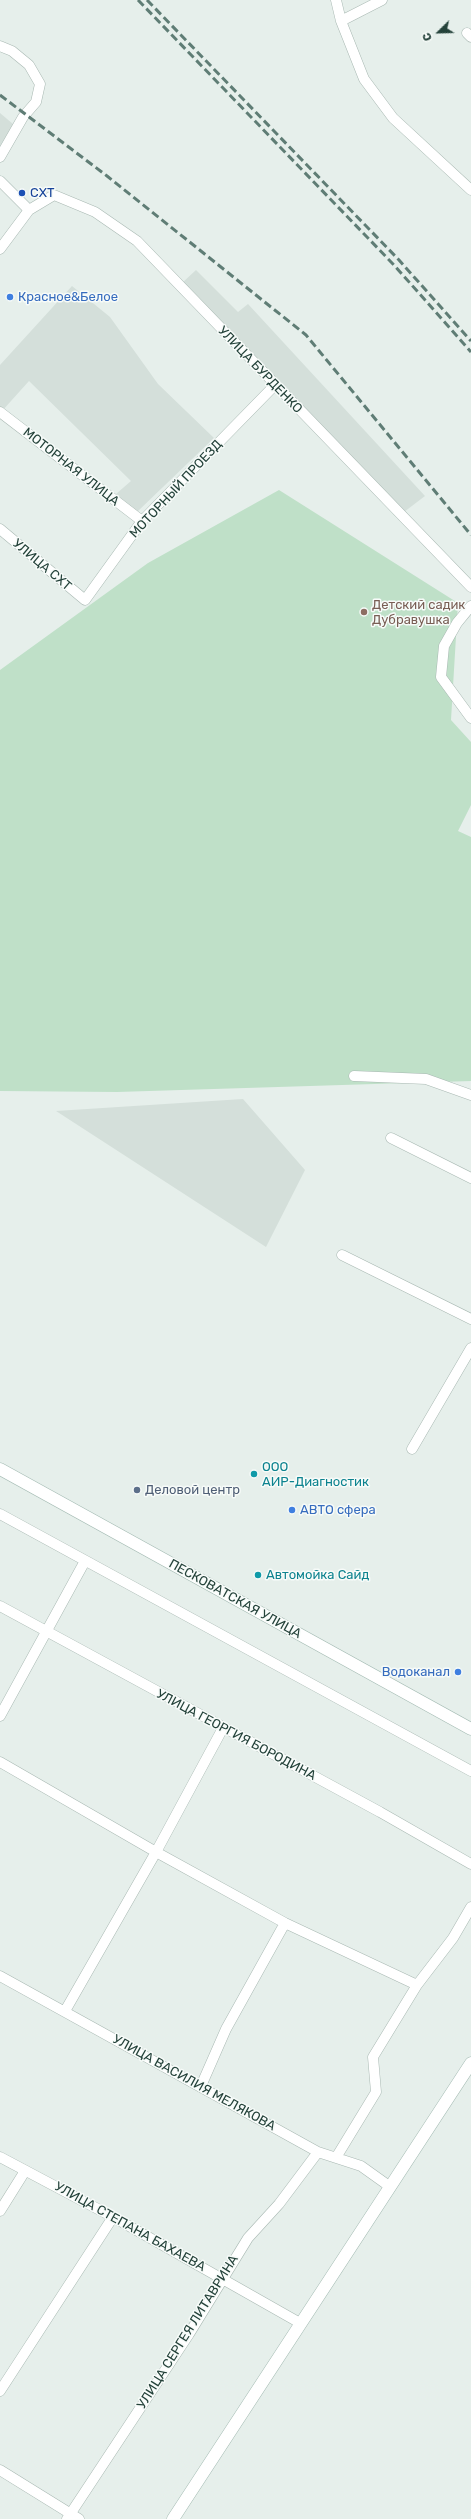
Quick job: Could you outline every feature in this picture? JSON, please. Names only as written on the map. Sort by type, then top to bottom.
[{"type":"main road","name":"ПЕСКОВАТСКАЯ УЛИЦА","points":[[0,1469],[471,1729]]},
{"type":"main road","points":[[173,2519],[300,2322],[471,2063]]},
{"type":"street","points":[[336,0],[341,21],[364,79],[393,118],[471,190]]},
{"type":"street","points":[[341,21],[382,0]]},
{"type":"street","points":[[0,46],[12,51],[29,65],[40,84],[36,102],[23,117],[0,157]]},
{"type":"street","points":[[0,181],[29,210],[0,249]]},
{"type":"street","name":"УЛИЦА БУРДЕНКО","points":[[29,210],[54,195],[95,212],[131,237],[471,587]]},
{"type":"street","name":"МОТОРНЫЙ ПРОЕЗД","points":[[85,600],[142,522],[275,385]]},
{"type":"street","name":"МОТОРНАЯ УЛИЦА","points":[[0,412],[142,522]]},
{"type":"street","name":"УЛИЦА СХТ","points":[[0,529],[85,600]]},
{"type":"street","points":[[471,606],[457,622],[444,646],[441,677],[471,718]]},
{"type":"street","points":[[354,1076],[426,1079],[471,1095]]},
{"type":"street","points":[[391,1138],[471,1178]]},
{"type":"street","points":[[342,1255],[471,1319]]},
{"type":"street","points":[[412,1449],[471,1348]]},
{"type":"street","points":[[0,1514],[471,1771]]},
{"type":"street","points":[[0,1716],[48,1632],[85,1561]]},
{"type":"street","name":"УЛИЦА ГЕОРГИЯ БОРОДИНА","points":[[0,1606],[380,1812],[471,1864]]},
{"type":"street","points":[[65,2011],[156,1852],[223,1728]]},
{"type":"street","points":[[0,1762],[156,1852],[285,1923],[417,1985]]},
{"type":"street","points":[[337,2156],[376,2092],[373,2057],[417,1985],[453,1938],[471,1907]]},
{"type":"street","points":[[201,2086],[226,2030],[285,1923]]},
{"type":"street","name":"УЛИЦА ВАСИЛИЯ МЕЛЯКОВА","points":[[0,1976],[318,2152],[337,2156],[361,2166],[389,2186]]},
{"type":"street","name":"УЛИЦА СЕРГЕЯ ЛИТАВРИНА","points":[[69,2516],[189,2334],[221,2278],[248,2238],[279,2204],[318,2152]]},
{"type":"street","name":"УЛИЦА СТЕПАНА БАХАЕВА","points":[[0,2157],[113,2217],[300,2322]]},
{"type":"street","points":[[0,2211],[25,2171]]},
{"type":"street","points":[[0,2391],[113,2217]]},
{"type":"street","points":[[0,2470],[69,2516],[79,2519]]},
{"type":"shaded area","points":[[0,113],[13,124],[0,146]]},
{"type":"shaded area","points":[[196,270],[238,312],[248,304],[425,496],[404,512],[182,283]]},
{"type":"shaded area","points":[[72,286],[110,317],[158,384],[214,438],[137,512],[116,494],[131,481],[29,381],[2,411],[0,409],[0,365]]},
{"type":"shaded area","points":[[243,1099],[305,1170],[266,1247],[56,1111]]},
{"type":"green space","points":[[279,490],[458,603],[451,720],[471,742],[471,805],[458,831],[471,837],[471,1081],[117,1092],[0,1091],[0,670],[148,563]]},
{"type":"railway","points":[[138,0],[394,265],[471,352]]},
{"type":"railway","points":[[147,0],[399,260],[471,341]]},
{"type":"railway","points":[[0,95],[107,176],[306,335],[471,535]]},
{"type":"place","name":"СХТ","points":[[22,193]]},
{"type":"place","name":"Красное&Белое","points":[[10,297]]},
{"type":"place","name":"Детский садик Дубравушка","points":[[364,612]]},
{"type":"place","name":"ООО АИР-Диагностик","points":[[254,1474]]},
{"type":"place","name":"Деловой центр","points":[[137,1490]]},
{"type":"place","name":"АВТО сфера","points":[[292,1510]]},
{"type":"place","name":"Автомойка Сайд","points":[[258,1575]]},
{"type":"place","name":"Водоканал","points":[[458,1672]]}]
